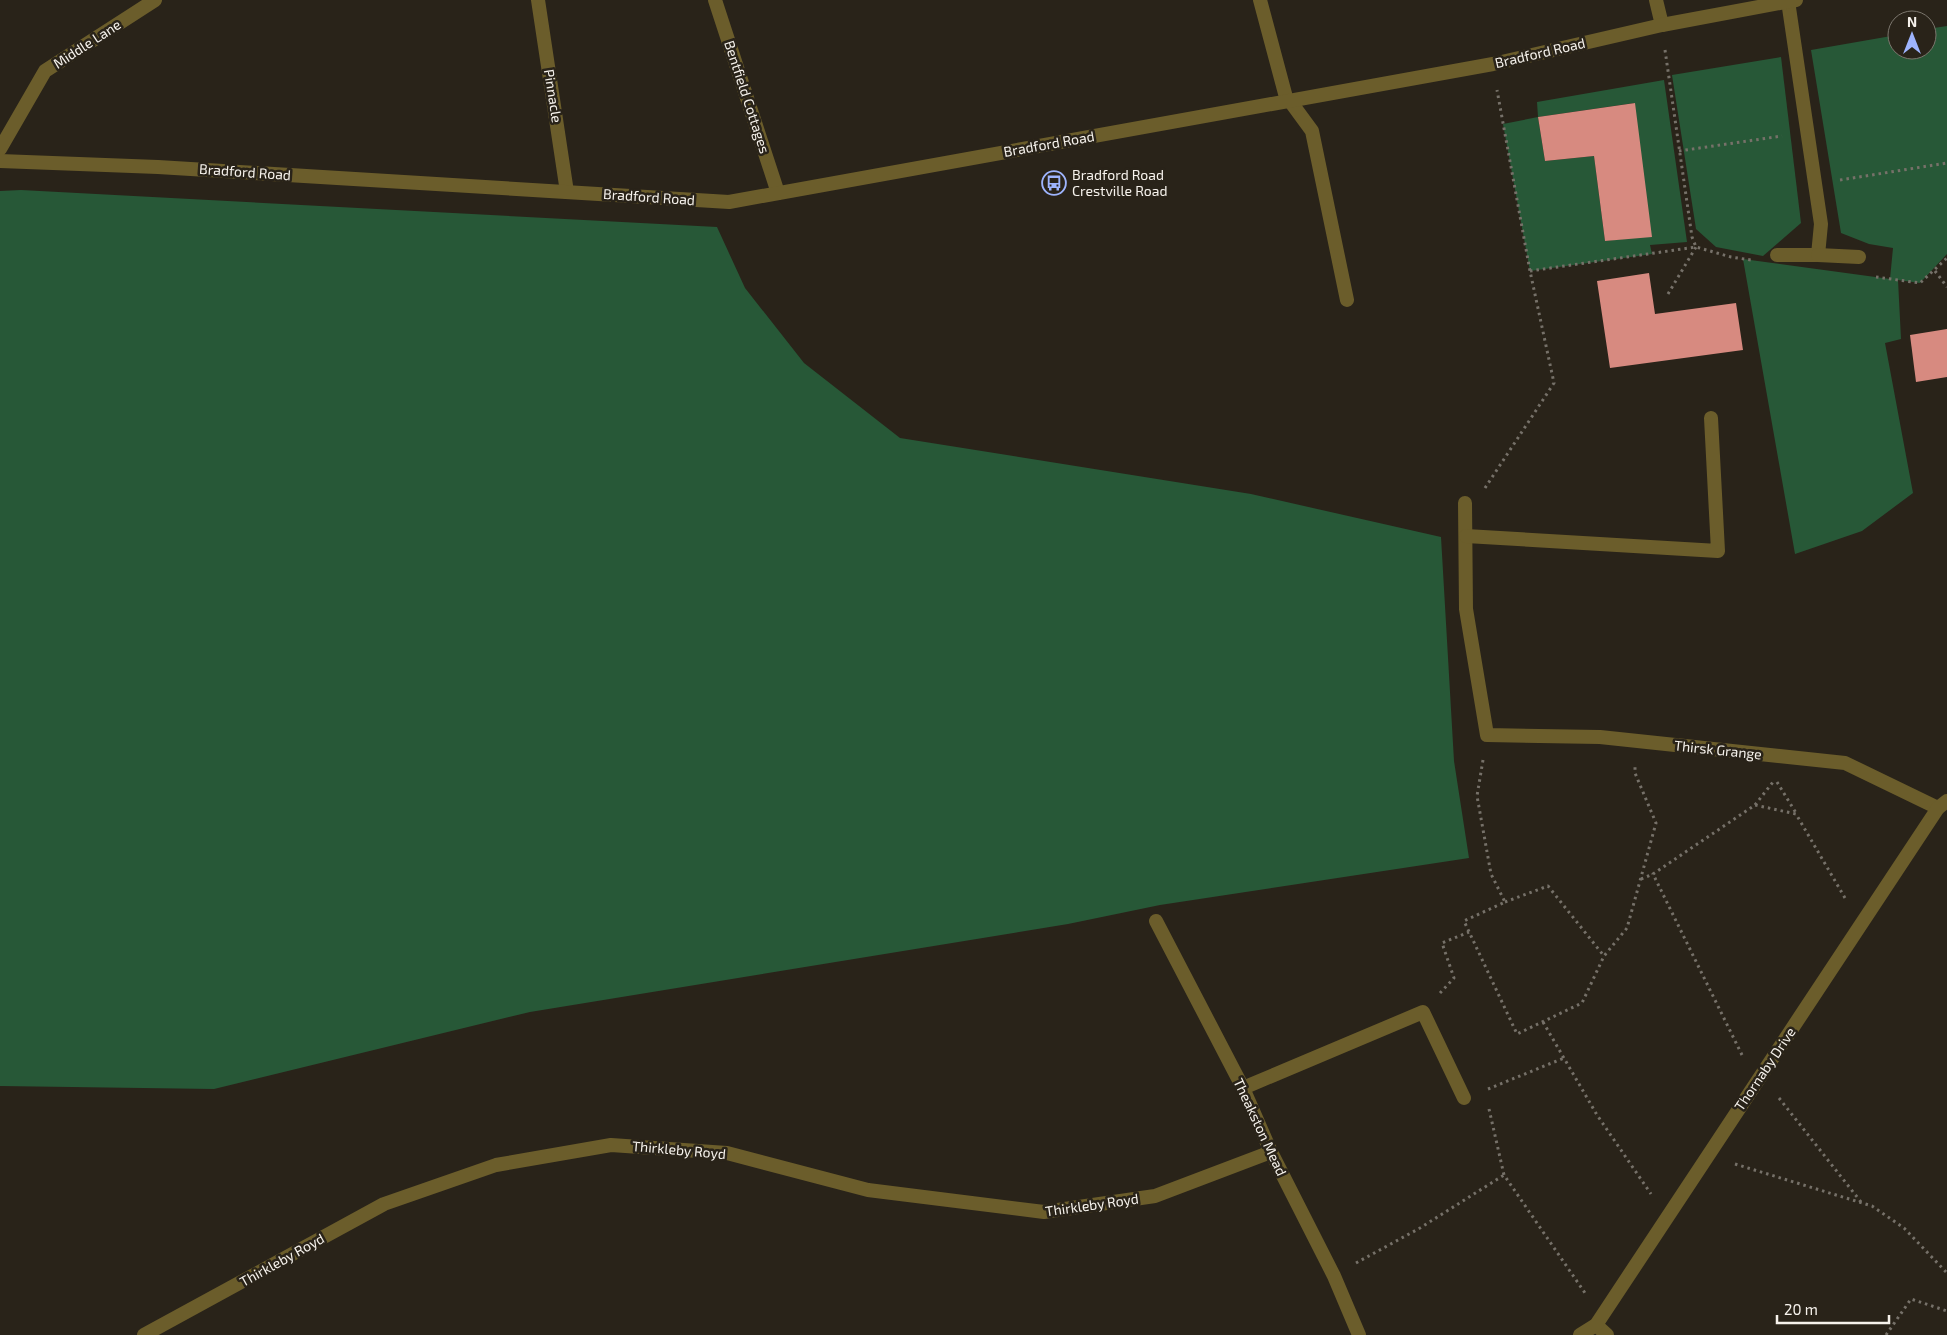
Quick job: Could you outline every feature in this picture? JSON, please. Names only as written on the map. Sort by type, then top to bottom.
[{"type":"street","name":"Middle Lane","points":[[0,149],[45,71],[155,0]]},
{"type":"street","name":"Pinnacle","points":[[538,0],[567,192]]},
{"type":"street","name":"Bentfield Cottages","points":[[715,0],[778,193]]},
{"type":"street","points":[[1260,0],[1289,101],[1312,131],[1347,300]]},
{"type":"street","points":[[1656,0],[1662,25]]},
{"type":"street","name":"Bradford Road","points":[[0,161],[158,167],[728,202],[1493,64],[1662,25],[1792,1],[1808,132],[1822,224],[1818,255]]},
{"type":"street","points":[[1776,255],[1859,257]]},
{"type":"street","points":[[1466,536],[1718,551],[1711,418]]},
{"type":"street","points":[[1465,503],[1466,610],[1487,735]]},
{"type":"street","name":"Thirsk Grange","points":[[1487,735],[1600,738],[1844,763],[1943,805]]},
{"type":"street","name":"Thornaby Drive","points":[[1580,1335],[1599,1320],[1861,924],[1943,805]]},
{"type":"street","name":"Theakston Mead","points":[[1156,921],[1243,1088],[1271,1152],[1334,1276],[1359,1335]]},
{"type":"street","points":[[1243,1088],[1423,1012],[1464,1098]]},
{"type":"street","name":"Thirkleby Royd","points":[[144,1335],[384,1204],[496,1165],[611,1145],[727,1153],[868,1190],[1044,1212],[1155,1196],[1271,1152]]},
{"type":"street","points":[[1599,1320],[1607,1335]]},
{"type":"path","points":[[1662,25],[1692,237],[1696,247]]},
{"type":"path","points":[[1465,503],[1483,492],[1554,383],[1530,271],[1493,64]]},
{"type":"path","points":[[1679,151],[1808,132]]},
{"type":"path","points":[[1815,183],[1947,163]]},
{"type":"path","points":[[1530,271],[1696,247],[1731,257],[1756,261]]},
{"type":"path","points":[[1668,294],[1696,247]]},
{"type":"path","points":[[1873,276],[1920,282],[1935,271],[1947,258]]},
{"type":"path","points":[[1935,271],[1947,287]]},
{"type":"path","points":[[1487,735],[1477,796],[1491,874],[1505,902]]},
{"type":"path","points":[[1604,956],[1548,886],[1505,902],[1464,921],[1517,1034],[1582,1003],[1604,956],[1628,928],[1656,823],[1634,773],[1636,741]]},
{"type":"path","points":[[1775,779],[1861,924]]},
{"type":"path","points":[[1641,879],[1654,874],[1755,805],[1796,814]]},
{"type":"path","points":[[1654,874],[1742,1054],[1761,1075],[1861,1202]]},
{"type":"path","points":[[1423,1012],[1454,978],[1442,943],[1469,932]]},
{"type":"path","points":[[1542,1022],[1597,1115],[1667,1218]]},
{"type":"path","points":[[1464,1098],[1564,1058]]},
{"type":"path","points":[[1485,1090],[1504,1175],[1599,1320]]},
{"type":"path","points":[[1708,1155],[1872,1206],[1904,1228],[1947,1273]]},
{"type":"path","points":[[1334,1276],[1420,1228],[1504,1175]]},
{"type":"path","points":[[1886,1335],[1911,1299],[1947,1311]]},
{"type":"green space","points":[[1947,26],[1947,254],[1920,283],[1898,280],[1901,339],[1885,343],[1913,493],[1862,531],[1795,554],[1743,259],[1890,279],[1893,248],[1869,244],[1841,233],[1811,50],[1887,37],[1887,60],[1937,60],[1937,28]]},
{"type":"green space","points":[[1781,57],[1801,223],[1763,256],[1716,247],[1696,229],[1672,75]]},
{"type":"green space","points":[[1664,80],[1687,242],[1650,245],[1652,254],[1530,271],[1503,124],[1538,117],[1537,102]],"holes":[[[1634,103],[1648,236],[1605,241],[1594,156],[1545,161],[1538,117]]]},
{"type":"green space","points":[[21,190],[717,227],[745,288],[804,363],[900,438],[1251,494],[1441,537],[1454,761],[1469,858],[1160,905],[1068,924],[530,1012],[214,1089],[0,1086],[0,191]]},
{"type":"building","points":[[1635,103],[1652,237],[1605,241],[1594,156],[1545,161],[1538,117]]},
{"type":"building","points":[[1649,273],[1655,314],[1736,303],[1743,350],[1610,368],[1597,281]]},
{"type":"building","points":[[1947,329],[1947,377],[1916,382],[1910,335]]},
{"type":"place","name":"Bradford Road Crestville Road","points":[[1054,183]]}]
